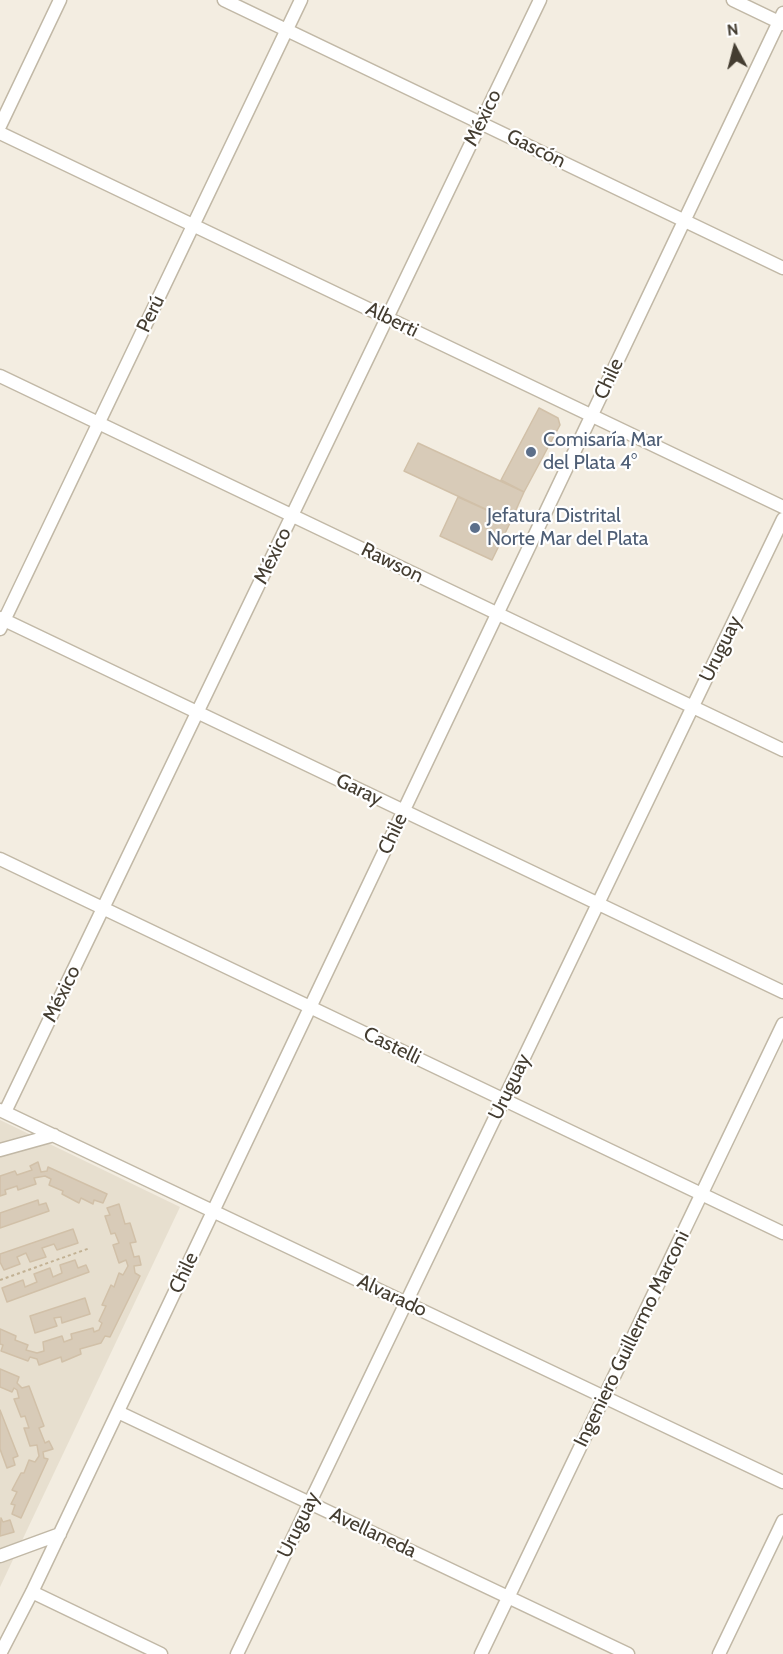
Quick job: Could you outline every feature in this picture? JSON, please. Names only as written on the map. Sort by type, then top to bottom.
[{"type":"street","points":[[0,126],[60,0]]},
{"type":"street","name":"Gascón","points":[[224,0],[783,268]]},
{"type":"street","name":"Perú","points":[[1,622],[99,423],[301,0]]},
{"type":"street","name":"México","points":[[3,1111],[198,712],[540,0]]},
{"type":"street","points":[[733,0],[782,20]]},
{"type":"street","name":"Chile","points":[[1,1646],[32,1592],[60,1534],[782,20]]},
{"type":"street","name":"Alberti","points":[[0,133],[783,507]]},
{"type":"street","name":"Rawson","points":[[0,376],[783,750]]},
{"type":"street","name":"Uruguay","points":[[237,1654],[783,519]]},
{"type":"street","name":"Garay","points":[[1,622],[198,712],[783,993]]},
{"type":"street","name":"Castelli","points":[[0,859],[783,1233]]},
{"type":"street","name":"Ingeniero Guillermo Marconi","points":[[481,1654],[783,1024]]},
{"type":"street","name":"Alvarado","points":[[3,1111],[783,1482]]},
{"type":"street","points":[[0,1150],[54,1135]]},
{"type":"street","name":"Avellaneda","points":[[118,1412],[628,1654]]},
{"type":"street","points":[[719,1654],[783,1521]]},
{"type":"street","points":[[0,1556],[60,1534]]},
{"type":"street","points":[[32,1592],[161,1654]]},
{"type":"path","points":[[0,1280],[90,1248]]},
{"type":"shaded area","points":[[0,1120],[180,1207],[0,1587]]},
{"type":"building","name":"Comisaría Mar del Plata 4°","points":[[539,408],[558,418],[560,425],[524,492],[501,480]]},
{"type":"building","points":[[418,443],[524,492],[511,521],[404,471]]},
{"type":"building","name":"Jefatura Distrital Norte Mar del Plata","points":[[458,497],[511,521],[492,560],[440,536]]},
{"type":"building","points":[[38,1162],[41,1172],[47,1171],[48,1167],[107,1194],[103,1203],[94,1200],[93,1204],[81,1198],[79,1203],[62,1194],[63,1191],[49,1185],[51,1179],[45,1176],[34,1178],[36,1184],[18,1190],[17,1186],[5,1190],[6,1194],[0,1196],[0,1176],[15,1171],[17,1175],[32,1170],[30,1166]]},
{"type":"building","points":[[38,1200],[39,1205],[46,1203],[49,1211],[0,1228],[0,1213]]},
{"type":"building","points":[[119,1204],[125,1224],[130,1223],[136,1242],[130,1243],[134,1257],[139,1256],[141,1265],[134,1266],[135,1273],[140,1276],[110,1337],[105,1336],[101,1343],[80,1349],[81,1354],[62,1362],[61,1357],[39,1365],[37,1359],[30,1357],[28,1361],[1,1351],[3,1345],[0,1344],[0,1329],[16,1336],[15,1340],[28,1345],[26,1350],[37,1353],[44,1351],[43,1342],[62,1336],[64,1342],[72,1339],[71,1334],[93,1328],[94,1332],[99,1330],[102,1323],[99,1321],[106,1306],[102,1305],[111,1285],[114,1287],[119,1273],[123,1275],[128,1266],[126,1260],[119,1263],[113,1245],[119,1243],[115,1233],[111,1234],[105,1216],[110,1215],[107,1208]]},
{"type":"building","points":[[73,1229],[78,1243],[57,1250],[54,1244],[42,1248],[46,1257],[30,1262],[26,1253],[17,1257],[20,1264],[4,1270],[0,1262],[0,1254]]},
{"type":"building","points":[[75,1260],[78,1268],[86,1265],[89,1272],[7,1302],[2,1288],[23,1280],[25,1287],[37,1282],[34,1274],[50,1268],[53,1277],[62,1273],[60,1265]]},
{"type":"building","points":[[85,1298],[90,1314],[62,1323],[61,1317],[54,1318],[57,1326],[35,1333],[30,1316]]},
{"type":"building","points":[[0,1369],[19,1377],[17,1383],[22,1388],[29,1386],[44,1426],[39,1428],[45,1443],[49,1441],[53,1449],[43,1452],[44,1458],[48,1459],[21,1518],[12,1514],[15,1505],[11,1504],[17,1492],[12,1490],[21,1473],[24,1473],[29,1460],[35,1462],[39,1456],[37,1445],[30,1446],[24,1428],[29,1428],[25,1416],[21,1417],[14,1399],[19,1398],[17,1390],[14,1388],[12,1392],[0,1387]]},
{"type":"building","points":[[0,1410],[18,1456],[13,1458],[15,1465],[7,1468],[0,1449]]},
{"type":"building","points":[[1,1518],[3,1522],[10,1520],[14,1532],[0,1536]]},
{"type":"place","name":"Comisaría Mar del Plata 4°","points":[[531,452]]},
{"type":"place","name":"Jefatura Distrital Norte Mar del Plata","points":[[475,528]]}]
